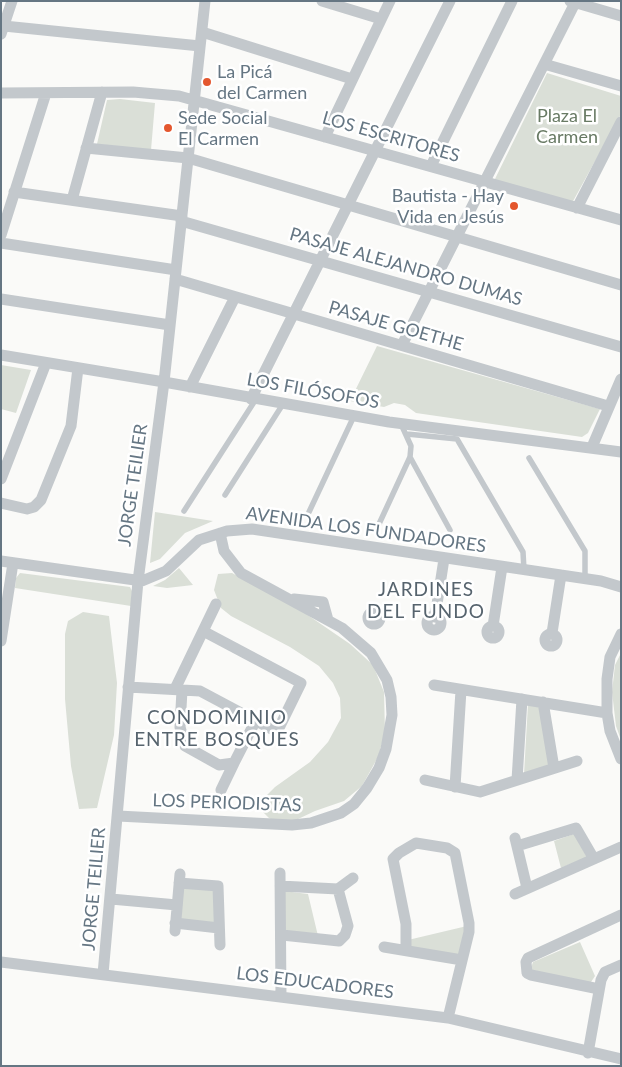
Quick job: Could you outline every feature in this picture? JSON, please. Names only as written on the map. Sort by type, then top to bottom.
[{"type":"street","points":[[12,1],[3,30],[200,46]]},
{"type":"street","name":"JORGE TEILIER","points":[[103,974],[138,581],[164,382],[205,1]]},
{"type":"street","points":[[322,1],[381,19]]},
{"type":"street","points":[[325,137],[390,1]]},
{"type":"street","points":[[253,399],[347,204],[450,1]]},
{"type":"street","points":[[431,166],[512,1]]},
{"type":"street","points":[[402,346],[544,64],[572,2],[621,16]]},
{"type":"street","points":[[202,32],[352,79]]},
{"type":"street","points":[[544,64],[621,86]]},
{"type":"street","points":[[72,200],[102,92]]},
{"type":"street","name":"LOS ESCRITORES","points":[[1,94],[148,92],[194,100],[621,220]]},
{"type":"street","points":[[1,235],[46,93]]},
{"type":"street","points":[[577,208],[621,122]]},
{"type":"street","points":[[86,148],[188,158],[621,285]]},
{"type":"street","name":"PASAJE ALEJANDRO DUMAS","points":[[14,192],[182,218],[621,347]]},
{"type":"street","name":"PASAJE GOETHE","points":[[1,243],[176,275],[235,298],[294,316],[608,406]]},
{"type":"street","points":[[190,387],[235,298]]},
{"type":"street","points":[[1,299],[170,325]]},
{"type":"street","name":"LOS FILÓSOFOS","points":[[1,356],[164,382],[354,416],[404,429],[592,447],[621,452]]},
{"type":"street","points":[[1,479],[46,363]]},
{"type":"street","points":[[1,503],[27,508],[34,507],[41,500],[70,426],[78,368]]},
{"type":"street","points":[[592,447],[621,379]]},
{"type":"street","name":"AVENIDA LOS FUNDADORES","points":[[1,561],[138,581],[154,578],[166,571],[199,540],[220,533],[252,530],[585,578],[621,588]]},
{"type":"street","name":"LOS PERIODISTAS","points":[[118,816],[292,825],[325,820],[354,804],[367,788],[379,768],[388,741],[392,715],[387,680],[371,652],[328,620],[241,573],[224,551],[220,533]]},
{"type":"street","points":[[435,617],[444,559]]},
{"type":"street","points":[[1,641],[14,562]]},
{"type":"street","points":[[493,626],[502,567]]},
{"type":"street","points":[[552,634],[562,575]]},
{"type":"street","points":[[216,604],[179,689],[180,727],[185,746],[219,764],[234,763]]},
{"type":"street","points":[[356,639],[371,622]]},
{"type":"street","points":[[128,687],[200,691],[277,732],[301,682],[203,632]]},
{"type":"street","points":[[621,634],[610,656],[607,679],[607,713],[610,730],[621,759]]},
{"type":"street","points":[[434,685],[607,713]]},
{"type":"street","points":[[455,786],[462,690]]},
{"type":"street","points":[[517,780],[522,699]]},
{"type":"street","points":[[543,702],[554,768]]},
{"type":"street","points":[[221,790],[256,720]]},
{"type":"street","points":[[425,780],[480,792],[577,761]]},
{"type":"street","points":[[527,888],[516,842],[576,828],[594,859]]},
{"type":"street","points":[[406,950],[406,924],[393,859],[416,843],[447,848],[455,853],[469,923],[448,1018]]},
{"type":"street","points":[[516,894],[621,847]]},
{"type":"street","points":[[280,873],[281,997]]},
{"type":"street","points":[[280,886],[338,889],[353,878]]},
{"type":"street","points":[[219,928],[175,927],[179,879],[218,886],[220,945]]},
{"type":"street","points":[[282,935],[339,941],[345,935],[348,926],[338,889]]},
{"type":"street","points":[[111,899],[177,905]]},
{"type":"street","points":[[599,989],[531,975],[527,973],[526,962],[528,958],[621,915]]},
{"type":"street","points":[[384,947],[462,960]]},
{"type":"street","name":"LOS EDUCADORES","points":[[1,962],[448,1018],[588,1053],[621,1059]]},
{"type":"street","points":[[588,1053],[599,989],[605,972],[621,964]]},
{"type":"lane","points":[[184,511],[253,399]]},
{"type":"lane","points":[[225,496],[283,404]]},
{"type":"lane","points":[[308,512],[354,416]]},
{"type":"lane","points":[[379,524],[410,457],[411,446],[404,429]]},
{"type":"lane","points":[[404,429],[458,438],[523,552],[524,570]]},
{"type":"lane","points":[[410,457],[450,530]]},
{"type":"lane","points":[[529,458],[585,551],[585,578]]},
{"type":"green space","name":"Plaza El Carmen","points":[[547,73],[621,96],[621,114],[572,203],[494,181]]},
{"type":"green space","points":[[120,99],[155,103],[151,150],[97,144],[107,100]]},
{"type":"green space","points":[[377,346],[600,409],[588,433],[582,437],[416,413],[405,405],[394,403],[384,407],[350,401]]},
{"type":"green space","points":[[1,365],[31,370],[16,413],[1,409]]},
{"type":"green space","points":[[155,512],[213,521],[185,533],[160,559],[150,563]]},
{"type":"green space","points":[[179,568],[193,585],[167,588],[153,586],[165,580]]},
{"type":"green space","points":[[20,573],[130,587],[132,591],[131,606],[15,588],[16,578]]},
{"type":"green space","points":[[232,573],[296,607],[350,644],[373,665],[384,692],[385,733],[378,757],[362,786],[344,801],[296,820],[274,821],[262,811],[262,800],[275,787],[310,762],[328,742],[341,718],[340,698],[333,683],[319,666],[290,647],[231,616],[221,608],[214,590],[218,574]]},
{"type":"green space","points":[[83,612],[109,616],[117,683],[114,735],[97,808],[79,809],[71,766],[65,699],[65,634],[68,621]]},
{"type":"green space","points":[[621,653],[621,740],[616,726],[612,692],[615,665]]},
{"type":"green space","points":[[528,704],[539,705],[549,767],[524,774]]},
{"type":"green space","points":[[574,834],[587,857],[561,868],[554,841]]},
{"type":"green space","points":[[183,888],[214,889],[215,924],[181,920]]},
{"type":"green space","points":[[284,891],[308,894],[318,936],[284,932]]},
{"type":"green space","points":[[467,926],[460,958],[408,949],[408,940]]},
{"type":"green space","points":[[580,942],[595,976],[589,985],[530,971],[533,962]]},
{"type":"place","name":"La Picá del Carmen","points":[[207,82]]},
{"type":"place","name":"Sede Social El Carmen","points":[[168,128]]},
{"type":"place","name":"Bautista - Hay Vida en Jesús","points":[[514,206]]},
{"type":"district","name":"JARDINES DEL FUNDO","points":[[426,601]]},
{"type":"district","name":"CONDOMINIO ENTRE BOSQUES","points":[[217,729]]}]
